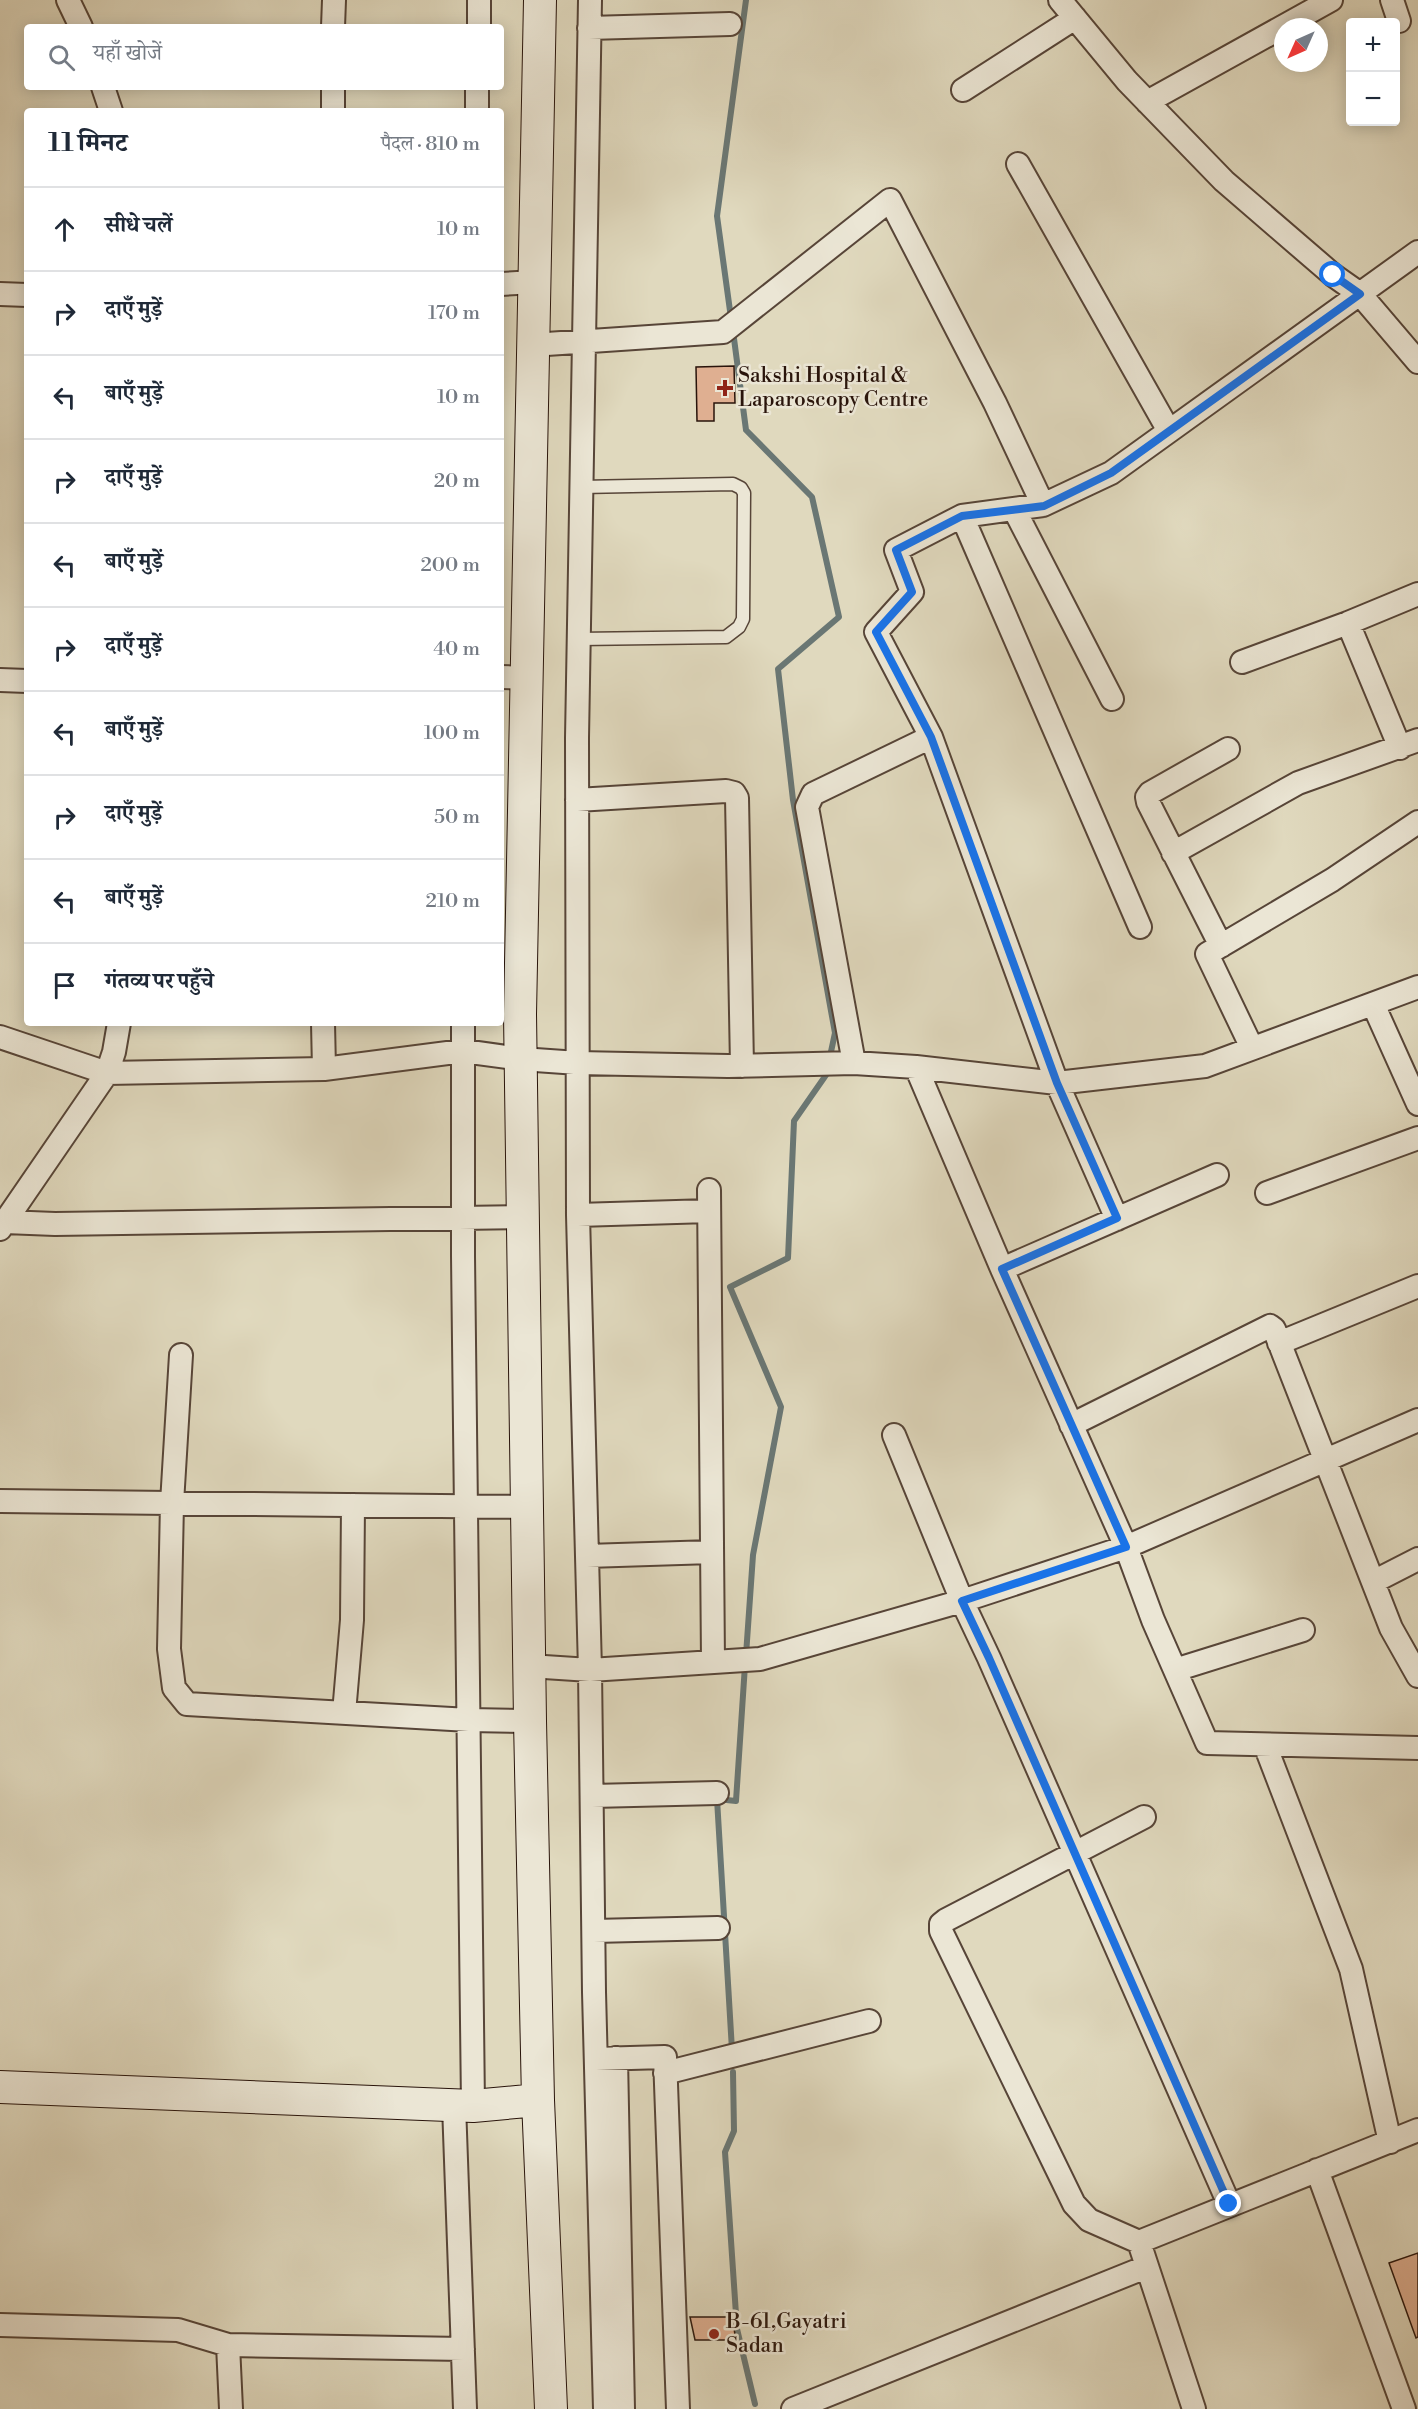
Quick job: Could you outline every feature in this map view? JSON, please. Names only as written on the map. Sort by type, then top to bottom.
[{"type":"main road","points":[[540,0],[535,282],[514,678],[538,2100],[551,2409]]},
{"type":"main road","points":[[0,2087],[464,2105],[538,2100]]},
{"type":"street","points":[[333,24],[334,0]]},
{"type":"street","points":[[479,0],[479,24]]},
{"type":"street","points":[[590,0],[577,800],[578,1215],[590,1670],[594,1931],[606,2058],[623,2409]]},
{"type":"street","points":[[1059,0],[1147,102],[1224,181],[1333,275],[1360,294],[1414,351]]},
{"type":"street","points":[[1147,102],[1332,0]]},
{"type":"street","points":[[963,90],[1075,18]]},
{"type":"street","points":[[589,28],[730,24]]},
{"type":"street","points":[[104,90],[110,108]]},
{"type":"street","points":[[333,90],[333,108]]},
{"type":"street","points":[[477,90],[477,108]]},
{"type":"street","points":[[1018,164],[1169,431]]},
{"type":"street","points":[[532,345],[723,332],[890,200],[995,403],[1044,506]]},
{"type":"street","points":[[1117,1218],[1057,1083],[931,737],[876,632],[912,592],[896,550],[962,516],[1044,506],[1111,473],[1418,252]]},
{"type":"street","points":[[504,284],[535,282]]},
{"type":"street","points":[[0,294],[24,295]]},
{"type":"street","points":[[1014,509],[1112,699]]},
{"type":"street","points":[[962,516],[1140,927]]},
{"type":"street","points":[[1242,662],[1348,623],[1418,594]]},
{"type":"street","points":[[1173,853],[1298,783],[1409,744],[1348,623]]},
{"type":"street","points":[[0,680],[24,681]]},
{"type":"street","points":[[854,1062],[807,807],[813,794],[931,737]]},
{"type":"street","points":[[1221,946],[1148,802],[1148,797],[1150,793],[1228,749]]},
{"type":"street","points":[[577,800],[726,791],[734,793],[737,798],[742,1066]]},
{"type":"street","points":[[1252,1048],[1207,954],[1332,880],[1418,822]]},
{"type":"street","points":[[0,1037],[107,1073],[324,1069],[463,1051],[520,1059],[578,1063],[742,1066],[854,1062],[1057,1083],[1205,1066],[1418,987]]},
{"type":"street","points":[[1373,1004],[1418,1104]]},
{"type":"street","points":[[3,1225],[107,1073],[114,1052],[118,1026]]},
{"type":"street","points":[[323,1026],[324,1069]]},
{"type":"street","points":[[463,1026],[469,1720],[464,2105],[463,2349],[465,2409]]},
{"type":"street","points":[[916,1067],[1002,1269],[1126,1547],[1207,1743],[1418,1748]]},
{"type":"street","points":[[1267,1193],[1418,1138]]},
{"type":"street","points":[[1002,1269],[1217,1175]]},
{"type":"street","points":[[578,1215],[709,1200],[712,1662]]},
{"type":"street","points":[[3,1225],[524,1217]]},
{"type":"street","points":[[1279,1343],[1418,1286]]},
{"type":"street","points":[[1071,1425],[1270,1326],[1274,1329],[1391,1628],[1418,1676]]},
{"type":"street","points":[[181,1355],[172,1503],[169,1649],[174,1688],[188,1704],[469,1720],[530,1721]]},
{"type":"street","points":[[529,1666],[590,1670],[750,1661],[962,1601],[1126,1547],[1418,1420]]},
{"type":"street","points":[[894,1435],[962,1601],[1229,2204]]},
{"type":"street","points":[[0,1501],[527,1507]]},
{"type":"street","points":[[344,1713],[352,1620],[353,1505]]},
{"type":"street","points":[[587,1556],[712,1552]]},
{"type":"street","points":[[1373,1582],[1418,1559]]},
{"type":"street","points":[[1175,1670],[1303,1630]]},
{"type":"street","points":[[1265,1745],[1351,1969],[1390,2142]]},
{"type":"street","points":[[592,1796],[717,1793]]},
{"type":"street","points":[[1144,1817],[941,1924],[941,1931],[1074,2204],[1089,2220],[1139,2242],[1418,2130]]},
{"type":"street","points":[[594,1931],[718,1928]]},
{"type":"street","points":[[665,2073],[869,2021]]},
{"type":"street","points":[[606,2058],[665,2057],[678,2409]]},
{"type":"street","points":[[605,2409],[606,2058]]},
{"type":"street","points":[[1317,2170],[1404,2409]]},
{"type":"street","points":[[1139,2242],[1194,2409]]},
{"type":"street","points":[[793,2409],[1146,2267]]},
{"type":"street","points":[[0,2325],[178,2330],[228,2345],[463,2349]]},
{"type":"street","points":[[228,2345],[231,2409]]},
{"type":"lane","points":[[579,639],[726,637],[739,627],[743,619],[744,493],[741,488],[733,484],[581,487]]},
{"type":"building","points":[[734,366],[735,403],[714,403],[714,421],[697,421],[696,367]]},
{"type":"building","points":[[1418,2253],[1418,2337],[1416,2338],[1389,2263]]},
{"type":"building","name":"B-61,Gayatri Sadan","points":[[690,2317],[732,2317],[736,2340],[695,2340]]},
{"type":"waterway","points":[[731,318],[717,216],[746,0]]},
{"type":"waterway","points":[[733,331],[746,430],[812,497],[839,617],[778,669],[793,800],[835,1033],[826,1075],[794,1121],[788,1258],[730,1287],[781,1407],[753,1555],[746,1655]]},
{"type":"waterway","points":[[732,2050],[717,1799],[736,1801],[745,1665]]},
{"type":"waterway","points":[[733,2072],[734,2131],[725,2152],[737,2329],[755,2404]]},
{"type":"place","name":"Sakshi Hospital & Laparoscopy Centre","points":[[725,388]]},
{"type":"place","name":"B-61,Gayatri Sadan","points":[[714,2334]]},
{"type":"route","points":[[1229,2204],[962,1601],[1126,1547],[1002,1269],[1117,1218],[1057,1083],[931,737],[876,632],[912,592],[896,550],[962,516],[1044,506],[1111,473],[1360,294],[1333,275]]}]
